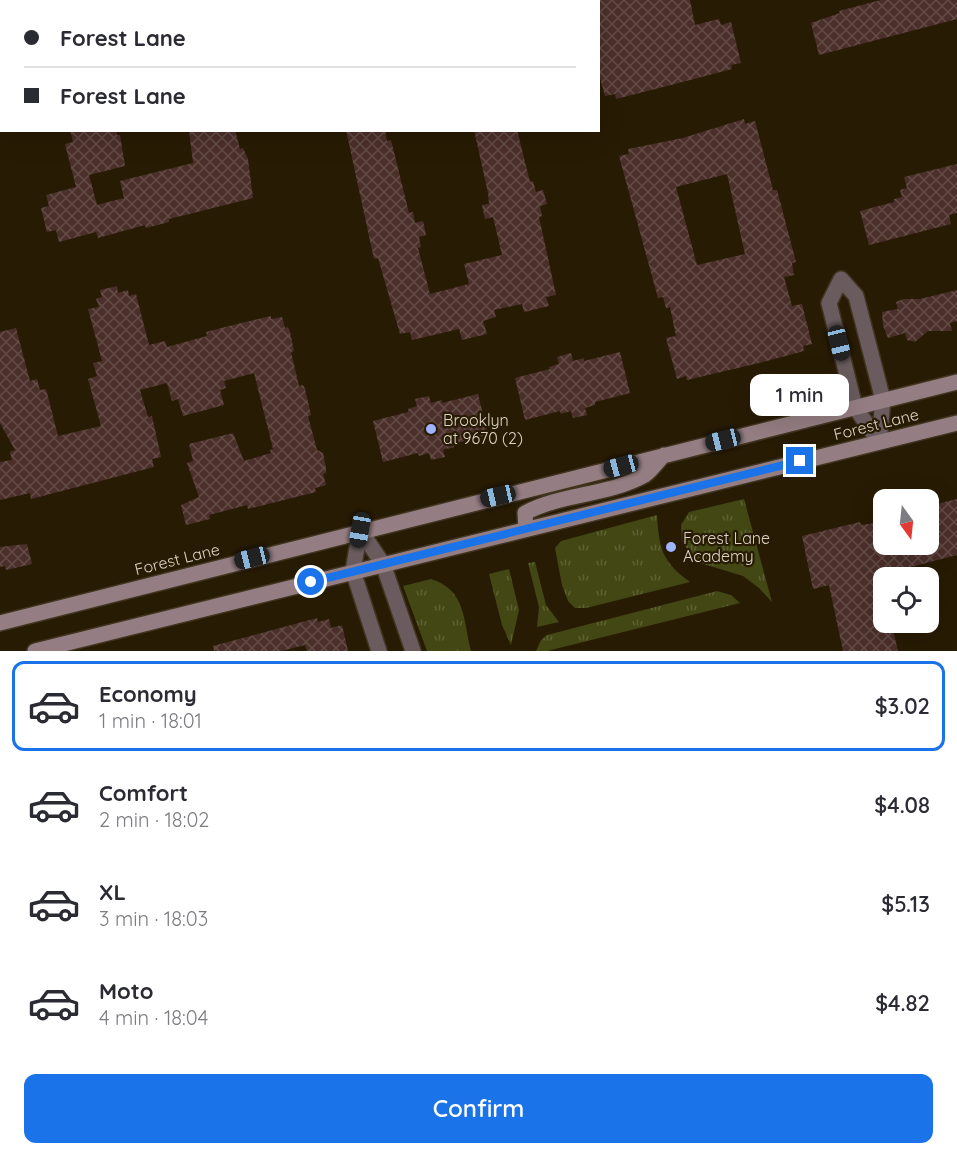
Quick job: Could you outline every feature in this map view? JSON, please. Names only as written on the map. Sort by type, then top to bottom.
[{"type":"main road","name":"Forest Lane","points":[[0,623],[360,530],[957,382]]},
{"type":"main road","name":"Forest Lane","points":[[35,651],[957,423]]},
{"type":"main road","points":[[526,530],[525,513],[538,506],[623,484],[646,474],[664,455]]},
{"type":"street","points":[[841,279],[856,296],[883,400],[879,442],[855,407],[829,303],[841,279]]},
{"type":"street","points":[[360,530],[383,564],[413,651]]},
{"type":"street","points":[[360,530],[353,571],[380,651]]},
{"type":"green space","points":[[744,499],[772,602],[743,576],[697,562],[682,542],[681,525],[689,512]]},
{"type":"green space","points":[[657,515],[659,537],[664,553],[673,568],[690,582],[586,608],[575,608],[568,601],[562,585],[555,548],[561,541]]},
{"type":"green space","points":[[535,562],[546,605],[559,622],[537,627],[539,607],[528,563]]},
{"type":"green space","points":[[509,569],[519,610],[511,645],[502,625],[489,574]]},
{"type":"green space","points":[[431,579],[451,590],[457,598],[464,617],[471,651],[427,651],[403,586]]},
{"type":"green space","points":[[717,591],[731,595],[740,603],[547,651],[536,651],[541,640],[547,635]]},
{"type":"building","points":[[600,0],[690,0],[695,25],[719,19],[721,25],[731,22],[741,63],[731,65],[732,69],[616,99],[615,94],[605,96],[600,78]]},
{"type":"building","points":[[881,0],[957,0],[957,19],[819,55],[811,23],[840,13],[839,11]]},
{"type":"building","points":[[744,119],[745,124],[755,121],[773,190],[777,190],[796,262],[792,263],[794,275],[784,277],[792,306],[802,304],[812,344],[803,346],[804,351],[687,380],[686,376],[677,379],[666,338],[676,336],[670,307],[666,308],[663,297],[658,298],[619,156],[629,154],[628,149],[683,138]],"holes":[[[727,174],[745,254],[697,265],[676,187]]]},
{"type":"building","points":[[70,132],[116,132],[117,135],[120,135],[125,166],[89,175],[97,205],[124,198],[120,181],[193,163],[189,132],[236,132],[240,149],[243,148],[248,159],[253,198],[169,219],[169,222],[146,228],[145,225],[98,238],[96,232],[59,242],[56,230],[47,232],[41,208],[49,206],[46,195],[76,187],[65,144],[73,142]]},
{"type":"building","points":[[346,132],[385,132],[387,141],[391,140],[409,213],[413,212],[415,223],[423,221],[426,235],[419,237],[421,247],[418,248],[430,294],[469,284],[464,264],[502,255],[493,217],[485,219],[482,205],[489,204],[488,193],[474,132],[518,132],[530,182],[533,181],[536,192],[543,190],[547,204],[540,206],[542,216],[539,217],[556,295],[546,297],[549,306],[524,312],[522,304],[494,310],[496,317],[483,321],[487,334],[462,340],[459,329],[412,340],[410,332],[400,334],[378,258],[374,259]]},
{"type":"building","points":[[957,164],[957,213],[949,215],[951,224],[869,245],[860,211],[894,202],[894,199],[902,197],[900,190],[907,188],[904,177]]},
{"type":"building","points":[[117,286],[118,293],[128,290],[129,296],[136,294],[149,345],[165,341],[167,347],[207,336],[206,332],[229,326],[271,316],[271,319],[282,317],[285,328],[288,327],[290,332],[294,351],[291,352],[299,386],[303,385],[305,389],[311,415],[308,416],[317,450],[323,453],[326,473],[323,474],[326,485],[315,488],[316,492],[248,509],[247,505],[209,515],[210,519],[186,525],[181,505],[199,497],[187,463],[193,461],[189,444],[233,433],[244,461],[271,453],[270,450],[273,449],[254,373],[224,381],[226,388],[220,390],[224,405],[183,416],[178,399],[172,401],[167,383],[140,390],[148,417],[152,416],[161,457],[152,459],[154,467],[31,499],[30,493],[0,500],[0,462],[12,460],[10,452],[15,450],[0,423],[0,332],[16,328],[30,381],[37,379],[40,390],[46,389],[58,436],[101,426],[88,379],[97,376],[93,363],[102,361],[88,309],[99,307],[96,299],[102,297],[100,290]]},
{"type":"building","points":[[957,290],[957,321],[950,323],[952,331],[928,331],[915,342],[907,340],[905,333],[888,338],[883,326],[882,312],[898,309],[896,302]]},
{"type":"building","points":[[620,352],[630,393],[595,402],[595,405],[585,408],[587,415],[573,418],[571,411],[561,414],[560,411],[525,420],[515,378],[550,369],[549,367],[559,364],[557,357],[571,353],[573,361],[584,358],[584,361]]},
{"type":"building","name":"Brooklyn at 9670 (2)","points":[[478,394],[488,435],[453,444],[454,447],[443,450],[445,457],[431,460],[429,453],[419,456],[418,453],[383,462],[373,421],[408,412],[408,409],[417,406],[415,399],[429,396],[431,403],[442,400],[442,403]]},
{"type":"building","points":[[957,499],[957,555],[911,567],[873,567],[873,633],[894,633],[898,651],[843,651],[829,585],[813,589],[802,536],[860,522],[861,525],[873,523],[873,555],[939,555],[939,503]]},
{"type":"building","points":[[27,544],[32,564],[6,570],[5,566],[0,567],[0,547]]},
{"type":"building","points":[[317,618],[318,622],[329,619],[331,628],[342,625],[348,651],[307,651],[305,645],[281,651],[214,651],[213,646]]},
{"type":"place","name":"Brooklyn at 9670 (2)","points":[[431,429]]},
{"type":"place","name":"Forest Lane Academy","points":[[671,547]]},
{"type":"route","points":[[311,582],[800,461]]}]
